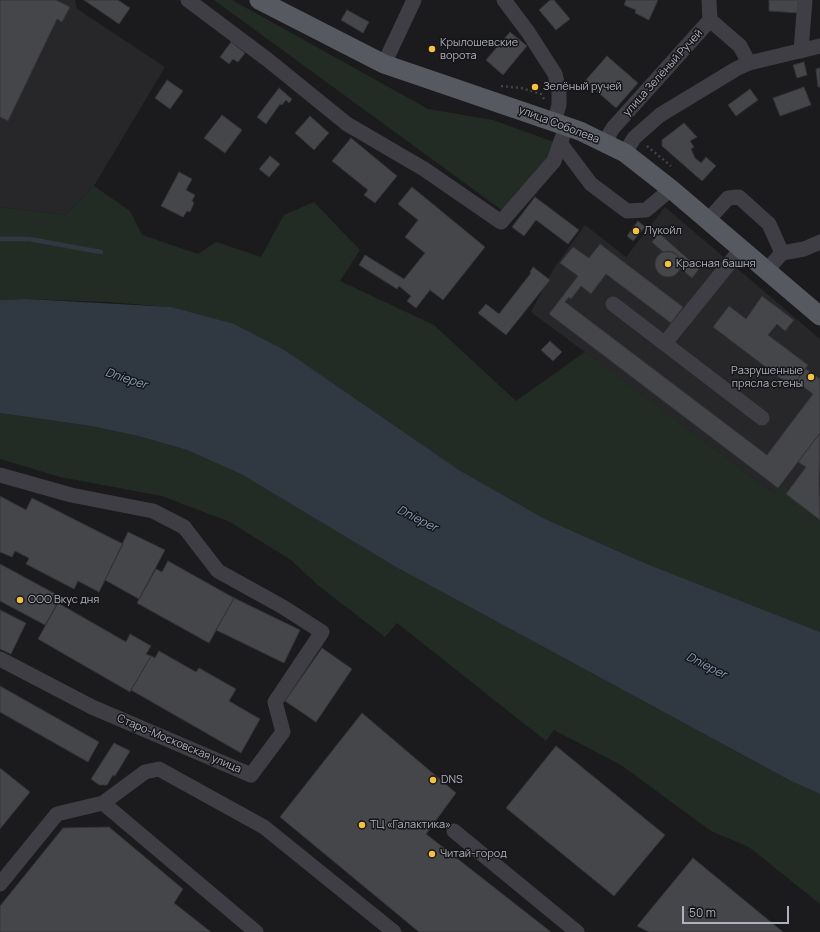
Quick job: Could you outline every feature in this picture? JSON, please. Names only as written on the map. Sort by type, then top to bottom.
[{"type":"main road","name":"улица Соболева","points":[[259,0],[384,64],[560,131],[604,143],[625,154],[708,220],[820,316]]},
{"type":"street","points":[[188,0],[268,60],[347,124],[424,169],[501,222],[554,161],[560,131],[559,91],[555,74],[528,32],[504,0]]},
{"type":"street","points":[[384,64],[414,0]]},
{"type":"street","name":"улица Зелёный Ручей","points":[[604,143],[613,128],[710,20],[709,0]]},
{"type":"street","points":[[801,51],[805,0]]},
{"type":"street","points":[[710,20],[740,46],[749,63]]},
{"type":"street","points":[[625,154],[634,138],[660,115],[736,68],[749,63],[820,46]]},
{"type":"street","points":[[560,131],[591,184],[627,211],[646,210],[670,189]]},
{"type":"street","points":[[708,220],[728,198],[739,197],[769,224],[782,253]]},
{"type":"street","points":[[766,270],[782,253],[804,249],[820,242]]},
{"type":"street","points":[[665,343],[741,249]]},
{"type":"street","points":[[614,304],[762,418]]},
{"type":"street","name":"Старо-Московская улица","points":[[0,475],[70,495],[153,510],[184,527],[218,571],[283,607],[322,632],[275,702],[283,732],[251,775],[92,707],[0,659]]},
{"type":"street","points":[[0,884],[57,814],[102,804],[145,772],[159,769],[264,827],[394,932]]},
{"type":"street","points":[[102,804],[256,932]]},
{"type":"street","points":[[454,831],[577,932]]},
{"type":"shaded area","points":[[0,0],[75,0],[77,9],[165,67],[94,186],[65,215],[0,207]]},
{"type":"shaded area","points":[[214,0],[232,0],[428,109],[493,120],[559,144],[503,211]]},
{"type":"shaded area","points":[[94,186],[130,211],[142,235],[198,254],[216,242],[261,257],[284,215],[314,202],[360,250],[340,281],[434,325],[516,401],[585,352],[775,494],[782,484],[820,511],[820,632],[647,564],[545,519],[459,470],[286,351],[171,307],[108,302],[26,299],[0,300],[0,207],[65,215]]},
{"type":"shaded area","points":[[665,207],[820,339],[820,511],[783,485],[775,494],[531,312],[554,268],[585,225],[626,257]]},
{"type":"shaded area","points":[[0,413],[91,426],[138,436],[187,450],[241,474],[396,567],[791,781],[820,794],[820,904],[749,847],[711,831],[621,765],[554,730],[546,741],[397,623],[385,637],[319,586],[291,560],[230,522],[162,496],[60,477],[0,459]]},
{"type":"water","name":"Dnieper","points":[[26,299],[171,307],[234,324],[286,351],[459,470],[545,519],[647,564],[820,632],[820,794],[791,781],[396,567],[241,474],[187,450],[138,436],[91,426],[0,413],[0,300]]},
{"type":"building","points":[[0,0],[56,0],[70,7],[62,22],[57,19],[8,121],[0,117]]},
{"type":"building","points":[[84,0],[118,0],[130,8],[119,24]]},
{"type":"building","points":[[550,0],[554,0],[570,19],[556,30],[539,10]]},
{"type":"building","points":[[626,0],[658,0],[649,20],[635,13],[636,10],[624,5]]},
{"type":"building","points":[[769,0],[800,0],[799,13],[769,11]]},
{"type":"building","points":[[347,10],[369,22],[363,33],[341,20]]},
{"type":"building","points":[[510,32],[527,46],[503,75],[486,60]]},
{"type":"building","points":[[231,42],[245,53],[238,62],[233,59],[229,64],[220,57]]},
{"type":"building","points":[[607,56],[638,83],[616,108],[585,81]]},
{"type":"building","points":[[804,62],[807,75],[797,78],[793,65]]},
{"type":"building","points":[[820,68],[820,87],[818,87],[816,69]]},
{"type":"building","points":[[167,80],[183,91],[170,109],[155,98]]},
{"type":"building","points":[[804,87],[811,105],[780,116],[773,98]]},
{"type":"building","points":[[279,88],[292,99],[289,103],[286,100],[282,105],[280,104],[266,124],[257,117]]},
{"type":"building","points":[[750,89],[758,100],[736,116],[728,105]]},
{"type":"building","points":[[222,115],[242,130],[225,153],[204,138]]},
{"type":"building","points":[[310,116],[329,133],[314,150],[295,133]]},
{"type":"building","points":[[684,123],[697,137],[690,141],[694,147],[691,149],[695,158],[701,163],[706,157],[716,166],[702,181],[662,146],[662,140]]},
{"type":"building","points":[[351,138],[397,176],[375,203],[364,195],[368,190],[332,161]]},
{"type":"building","points":[[270,156],[280,164],[269,177],[259,169]]},
{"type":"building","points":[[179,172],[192,179],[186,190],[195,195],[192,201],[194,203],[190,212],[187,211],[183,217],[161,206]]},
{"type":"building","points":[[412,187],[485,247],[443,300],[430,290],[416,308],[407,301],[411,296],[399,286],[397,289],[359,265],[365,255],[404,279],[425,253],[405,237],[418,220],[398,204]]},
{"type":"building","points":[[535,197],[579,230],[568,244],[536,220],[524,236],[512,227]]},
{"type":"building","name":"Лукойл","points":[[638,221],[645,227],[633,241],[627,236]]},
{"type":"building","points":[[659,233],[699,269],[692,278],[680,268],[680,259],[677,255],[672,252],[663,252],[652,242]]},
{"type":"building","points":[[600,244],[683,307],[671,323],[606,274],[591,294],[581,286],[571,299],[569,297],[565,302],[767,455],[813,394],[796,381],[806,369],[820,379],[820,433],[778,488],[549,314],[578,276],[560,263],[573,247],[589,258]]},
{"type":"building","name":"Красная башня","points":[[668,251],[677,255],[681,264],[677,273],[668,277],[659,273],[655,264],[659,255]]},
{"type":"building","points":[[533,267],[550,280],[506,335],[478,313],[486,304],[499,314],[531,273],[530,272]]},
{"type":"building","points":[[762,296],[794,320],[785,331],[777,324],[768,335],[808,365],[792,387],[713,327],[729,306],[746,319]]},
{"type":"building","points":[[550,341],[562,352],[553,361],[541,350]]},
{"type":"building","points":[[820,433],[820,520],[786,494],[806,467],[798,462]]},
{"type":"building","points":[[0,496],[26,510],[32,498],[123,544],[99,592],[78,581],[74,589],[26,564],[29,558],[15,551],[12,557],[0,552]]},
{"type":"building","points":[[128,532],[165,550],[139,599],[105,580]]},
{"type":"building","points":[[168,561],[234,598],[209,643],[137,603],[156,569],[162,572]]},
{"type":"building","points":[[0,564],[61,597],[45,625],[0,601]]},
{"type":"building","points":[[234,598],[300,630],[284,663],[216,630]]},
{"type":"building","points":[[58,603],[126,642],[130,634],[151,646],[146,654],[151,656],[130,692],[38,639]]},
{"type":"building","points":[[0,610],[26,623],[11,654],[0,649]]},
{"type":"building","points":[[322,648],[352,669],[316,722],[285,701]]},
{"type":"building","points":[[159,651],[196,672],[199,668],[236,689],[229,701],[260,719],[241,753],[131,690],[151,656],[155,658]]},
{"type":"building","points":[[0,686],[99,742],[88,762],[0,712]]},
{"type":"building","name":"ТЦ «Галактика»","points":[[362,713],[456,793],[426,834],[551,932],[419,932],[280,817]]},
{"type":"building","points":[[114,743],[130,751],[115,776],[113,775],[107,785],[99,785],[91,779]]},
{"type":"building","points":[[556,746],[665,835],[614,896],[506,808]]},
{"type":"building","points":[[0,768],[30,792],[0,829]]},
{"type":"building","points":[[109,827],[183,889],[174,903],[211,932],[0,932],[0,906],[63,828]]},
{"type":"building","points":[[693,858],[783,932],[649,932],[637,926]]},
{"type":"waterway","points":[[0,239],[29,239],[101,252]]},
{"type":"place","name":"Крылошевские ворота","points":[[432,49]]},
{"type":"place","name":"Зелёный ручей","points":[[535,87]]},
{"type":"place","name":"Лукойл","points":[[636,231]]},
{"type":"place","name":"Красная башня","points":[[668,264]]},
{"type":"place","name":"Разрушенные прясла стены","points":[[811,377]]},
{"type":"place","name":"ООО Вкус дня","points":[[20,600]]},
{"type":"place","name":"DNS","points":[[433,780]]},
{"type":"place","name":"ТЦ «Галактика»","points":[[362,825]]},
{"type":"place","name":"Читай-город","points":[[432,854]]}]
